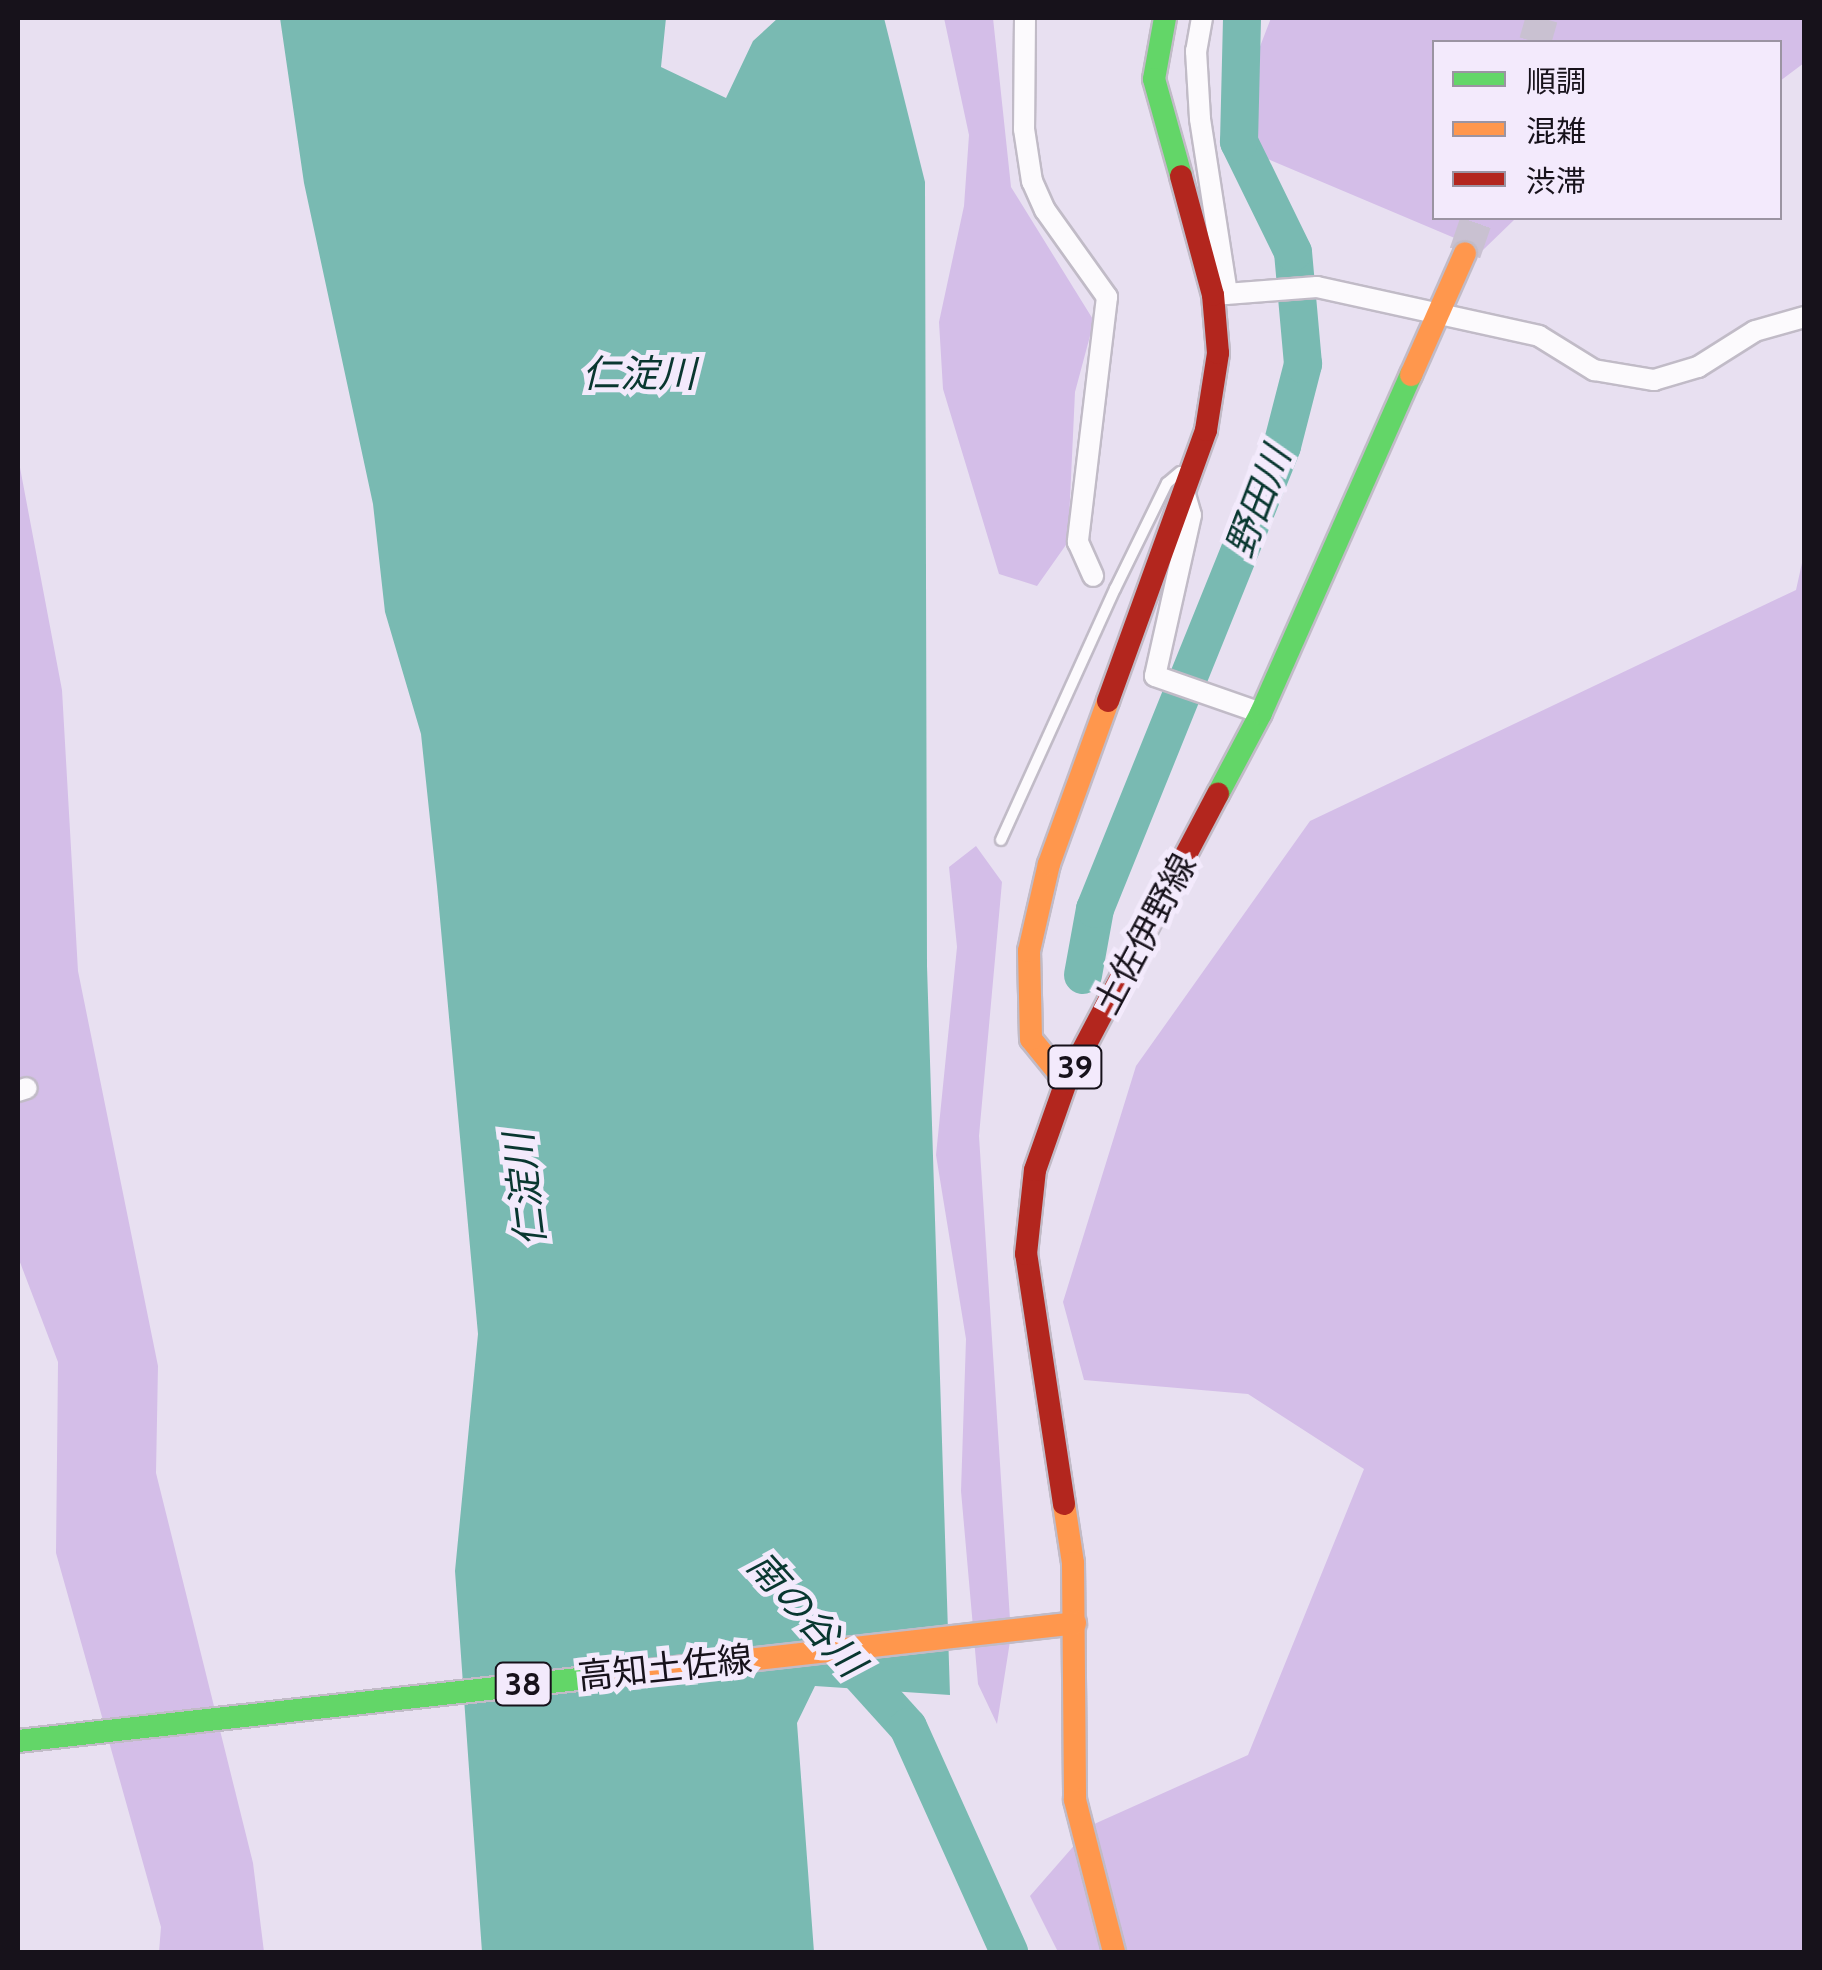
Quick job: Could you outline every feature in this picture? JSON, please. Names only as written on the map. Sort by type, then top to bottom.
[{"type":"main road","points":[[1066,1082],[1031,1039],[1029,951],[1049,864],[1196,458],[1215,382],[1220,295],[1154,79],[1166,18]]},
{"type":"main road","name":"土佐伊野線","points":[[1114,1952],[1074,1800],[1073,1563],[1026,1254],[1035,1170],[1066,1082],[1262,713],[1465,253]]},
{"type":"main road","name":"高知土佐線","points":[[18,1741],[1075,1623]]},
{"type":"street","points":[[1025,18],[1024,129],[1032,181],[1045,210],[1107,297],[1078,542],[1079,556],[1094,576]]},
{"type":"street","points":[[1202,18],[1196,51],[1200,119],[1220,295],[1274,286],[1317,287],[1440,311],[1538,336],[1594,370],[1654,380],[1698,366],[1755,331],[1804,317]]},
{"type":"street","points":[[1184,490],[1191,515],[1154,670],[1182,688],[1262,713]]},
{"type":"lane","points":[[1001,840],[1168,483],[1196,458]]},
{"type":"shaded area","points":[[944,18],[993,18],[1011,187],[1094,321],[1075,392],[1068,542],[1037,586],[999,574],[943,389],[939,322],[964,206],[969,135]]},
{"type":"shaded area","points":[[1271,18],[1804,18],[1804,63],[1782,80],[1782,40],[1432,40],[1432,220],[1514,220],[1483,250],[1249,151],[1244,88]]},
{"type":"shaded area","points":[[18,457],[62,690],[78,971],[158,1366],[156,1473],[253,1863],[264,1952],[159,1952],[161,1927],[56,1553],[58,1362],[18,1257]]},
{"type":"shaded area","points":[[1804,554],[1804,1952],[1058,1952],[1030,1896],[1092,1825],[1248,1755],[1364,1469],[1248,1394],[1084,1380],[1063,1302],[1136,1066],[1310,821],[1796,590]]},
{"type":"shaded area","points":[[976,846],[1002,882],[979,1136],[1011,1635],[997,1724],[978,1684],[961,1491],[966,1339],[936,1155],[957,947],[949,867]]},
{"type":"water","name":"仁淀川","points":[[280,18],[666,18],[661,67],[726,98],[753,41],[778,18],[884,18],[925,182],[927,966],[950,1695],[815,1686],[797,1723],[814,1952],[482,1952],[455,1571],[478,1334],[437,886],[421,734],[385,612],[373,504],[304,183]]},
{"type":"waterway","name":"野田川","points":[[1083,975],[1095,909],[1282,446],[1303,364],[1293,252],[1239,142],[1242,18]]},
{"type":"waterway","name":"南の谷川","points":[[842,1654],[908,1727],[1009,1952]]},
{"type":"tunnel","points":[[1536,40],[1542,18]]},
{"type":"tunnel","points":[[1465,253],[1476,220]]},
{"type":"traffic: fast","points":[[1165,18],[1154,79],[1181,176]]},
{"type":"traffic: fast","points":[[1218,794],[1261,713],[1411,375]]},
{"type":"traffic: fast","points":[[18,1741],[605,1676]]},
{"type":"traffic: slow","points":[[1411,375],[1465,253]]},
{"type":"traffic: slow","points":[[1066,1082],[1031,1039],[1029,951],[1049,864],[1108,701]]},
{"type":"traffic: slow","points":[[1064,1504],[1073,1563],[1075,1800],[1114,1952]]},
{"type":"traffic: slow","points":[[605,1676],[1075,1623]]},
{"type":"traffic: jam","points":[[1108,701],[1206,430],[1218,353],[1213,295],[1181,176]]},
{"type":"traffic: jam","points":[[1064,1504],[1026,1254],[1035,1170],[1066,1082],[1218,794]]}]
